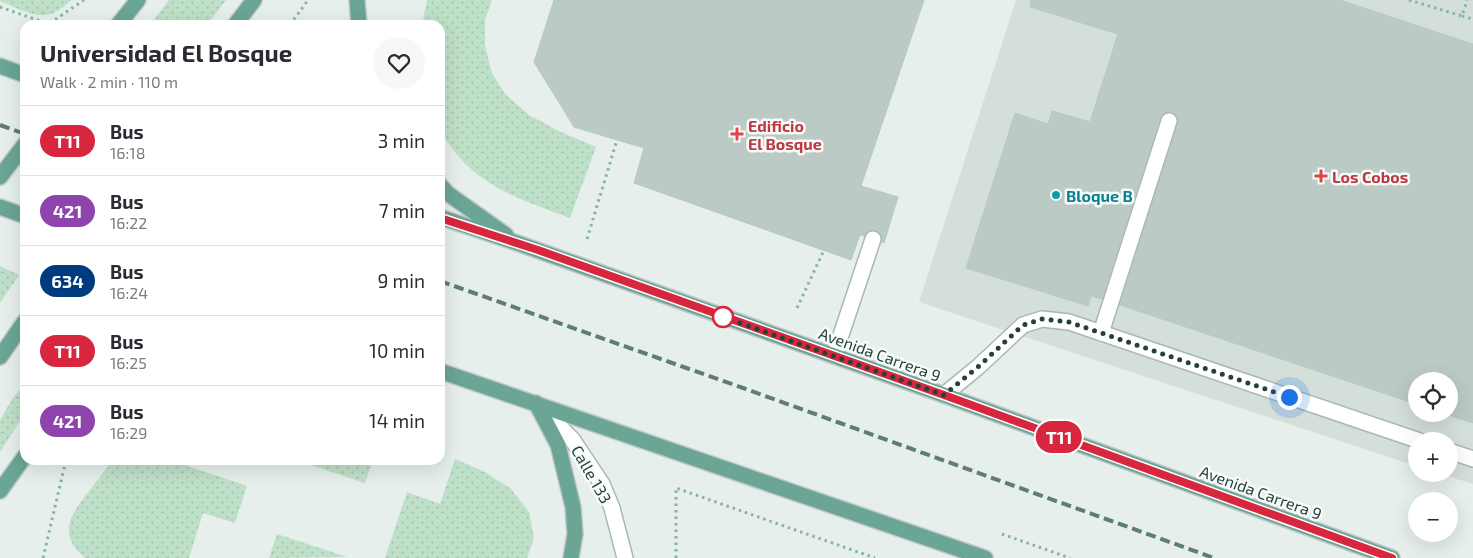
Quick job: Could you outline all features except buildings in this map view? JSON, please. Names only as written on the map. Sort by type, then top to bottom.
[{"type":"main road","points":[[122,20],[138,0]]},
{"type":"main road","points":[[239,20],[254,0]]},
{"type":"main road","points":[[356,0],[358,20]]},
{"type":"main road","points":[[0,66],[20,73]]},
{"type":"main road","points":[[0,177],[20,151]]},
{"type":"main road","points":[[445,191],[520,244]]},
{"type":"main road","points":[[0,207],[20,214]]},
{"type":"main road","name":"Avenida Carrera 9","points":[[445,220],[520,244],[944,395],[1392,558]]},
{"type":"main road","points":[[0,357],[20,328]]},
{"type":"main road","points":[[445,373],[985,558]]},
{"type":"main road","points":[[536,403],[558,445],[573,507],[575,534],[571,558]]},
{"type":"main road","points":[[0,491],[20,463]]},
{"type":"street","points":[[1101,333],[1170,121]]},
{"type":"street","points":[[834,356],[873,239]]},
{"type":"street","points":[[944,395],[978,367],[1023,325],[1042,319],[1069,322],[1408,437]]},
{"type":"street","name":"Calle 133","points":[[536,403],[572,439],[602,484],[612,508],[625,558]]},
{"type":"street","points":[[1458,454],[1473,459]]},
{"type":"path","points":[[54,20],[84,0]]},
{"type":"path","points":[[294,20],[308,0]]},
{"type":"path","points":[[1409,0],[1473,18]]},
{"type":"path","points":[[1462,16],[1467,0]]},
{"type":"path","points":[[0,7],[37,20]]},
{"type":"path","points":[[587,239],[617,140]]},
{"type":"path","points":[[797,308],[824,250]]},
{"type":"path","points":[[43,558],[65,465]]},
{"type":"path","points":[[676,558],[676,488],[874,558]]},
{"type":"shaded area","points":[[1016,0],[1473,0],[1473,484],[1458,479],[1458,432],[1408,432],[1408,463],[919,302]]},
{"type":"green space","points":[[0,0],[72,0],[56,12],[49,15],[39,15],[28,13]]},
{"type":"green space","points":[[169,0],[226,0],[211,20],[154,20]]},
{"type":"green space","points":[[427,0],[492,0],[485,20],[485,46],[492,73],[505,94],[529,115],[561,132],[596,147],[570,218],[513,196],[496,187],[465,164],[452,148],[445,138],[445,20],[423,20]]},
{"type":"green space","points":[[0,266],[19,275],[0,303]]},
{"type":"green space","points":[[20,389],[20,421],[0,452],[0,420]]},
{"type":"green space","points":[[455,459],[485,472],[511,489],[529,512],[534,538],[527,558],[385,558],[407,492],[440,504]]},
{"type":"green space","points":[[109,465],[185,465],[247,486],[235,523],[203,513],[189,558],[85,558],[76,549],[69,533],[69,524],[72,516]]},
{"type":"green space","points":[[311,465],[371,465],[365,483]]},
{"type":"green space","points":[[277,534],[347,557],[269,558]]},
{"type":"railway","points":[[0,125],[20,132]]},
{"type":"railway","points":[[445,283],[1214,558]]},
{"type":"bus line","name":"T11","points":[[445,220],[538,250],[944,395],[1392,558]]},
{"type":"place","name":"Edificio El Bosque","points":[[737,134]]},
{"type":"place","name":"Los Cobos","points":[[1321,176]]},
{"type":"place","name":"Bloque B","points":[[1056,195]]},
{"type":"route","points":[[723,317],[944,395],[978,367],[1023,325],[1042,319],[1069,322],[1289,397]]}]
